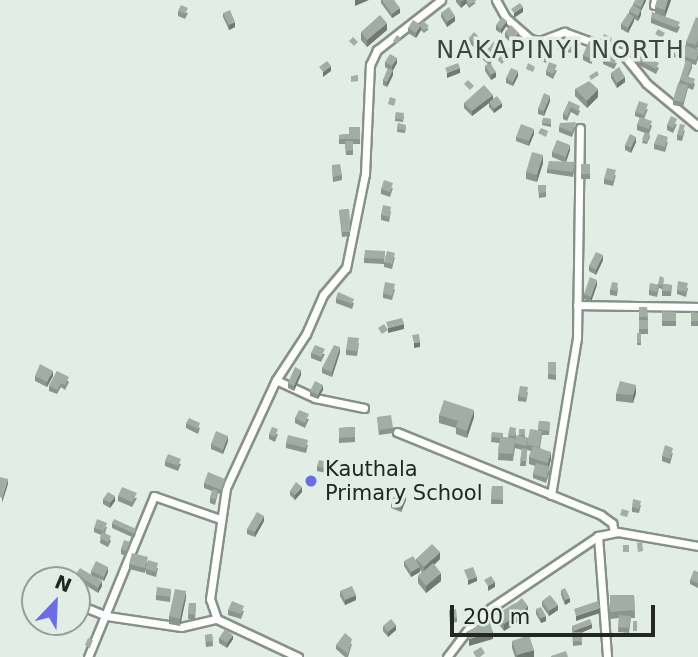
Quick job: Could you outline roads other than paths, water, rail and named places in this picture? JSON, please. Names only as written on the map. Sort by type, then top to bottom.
[{"type":"street","points":[[217,619],[210,599],[219,519],[226,488],[276,380],[306,334],[323,295],[346,268],[365,174],[370,65],[377,50],[440,0]]},
{"type":"street","points":[[496,0],[506,18],[530,39],[540,41],[564,32],[622,53],[646,83],[698,126]]},
{"type":"street","points":[[551,495],[572,381],[577,305],[580,128]]},
{"type":"street","points":[[577,305],[698,307]]},
{"type":"street","points":[[276,380],[315,398],[365,408]]},
{"type":"street","points":[[397,432],[601,515],[612,523],[614,532]]},
{"type":"street","points":[[88,657],[154,496],[219,519]]},
{"type":"street","points":[[447,657],[472,624],[491,608],[598,536],[614,532],[698,546]]},
{"type":"street","points":[[598,536],[607,657]]},
{"type":"street","points":[[91,610],[107,616],[181,627],[217,619],[298,657]]},
{"type":"place","name":"Kauthala Primary School","points":[[311,481]]},
{"type":"district","name":"NAKAPINYI NORTH","points":[[561,51]]}]
